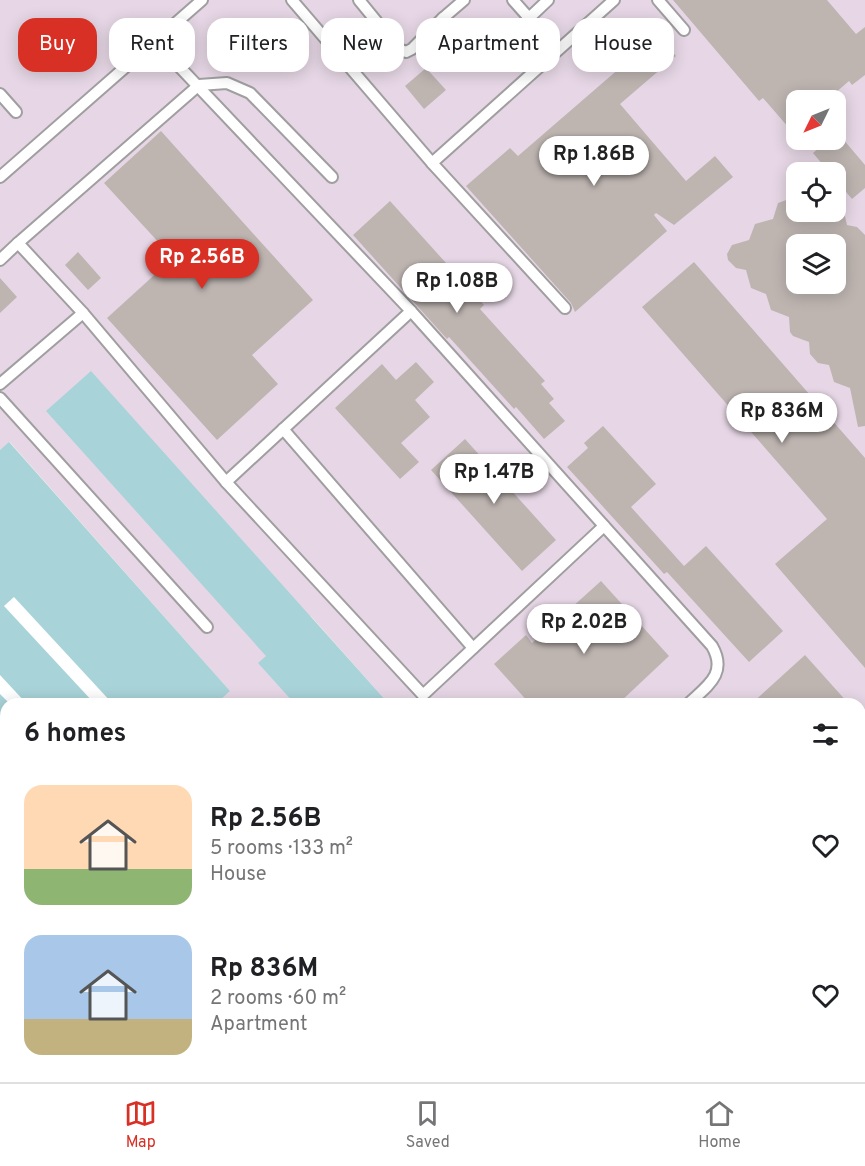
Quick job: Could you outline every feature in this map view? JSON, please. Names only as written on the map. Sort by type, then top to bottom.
[{"type":"lane","points":[[181,18],[202,0]]},
{"type":"lane","points":[[292,0],[432,164],[565,308]]},
{"type":"lane","points":[[359,0],[399,49],[406,52],[416,45]]},
{"type":"lane","points":[[443,18],[464,0]]},
{"type":"lane","points":[[513,0],[529,18],[548,0]]},
{"type":"lane","points":[[432,164],[614,0]]},
{"type":"lane","points":[[658,0],[684,30]]},
{"type":"lane","points":[[0,177],[120,72]]},
{"type":"lane","points":[[185,72],[411,311],[699,631],[717,655],[717,673],[694,698]]},
{"type":"lane","points":[[0,260],[198,85],[227,83],[250,93],[332,177]]},
{"type":"lane","points":[[0,94],[16,112]]},
{"type":"lane","points":[[18,243],[83,313],[226,482],[426,698]]},
{"type":"lane","points":[[226,482],[411,311]]},
{"type":"lane","points":[[0,384],[83,313]]},
{"type":"lane","points":[[0,398],[207,627]]},
{"type":"lane","points":[[283,429],[473,648]]},
{"type":"lane","points":[[428,698],[473,648],[604,526]]},
{"type":"shaded area","points":[[0,0],[865,0],[865,698],[384,698],[311,616],[259,663],[290,698],[222,698],[230,691],[10,442],[0,450]]},
{"type":"water","points":[[91,371],[384,698],[290,698],[258,663],[266,656],[46,411]]},
{"type":"water","points":[[9,442],[230,691],[222,698],[0,698],[0,450]]},
{"type":"pier","points":[[14,597],[107,698],[89,698],[4,606]]},
{"type":"pier","points":[[0,675],[21,698],[4,698],[0,694]]},
{"type":"building","points":[[673,0],[827,0],[856,34],[865,27],[865,75],[852,85],[849,81],[839,90],[786,90],[786,124],[763,98],[759,101]]},
{"type":"building","points":[[421,72],[430,72],[446,90],[424,109],[405,86]]},
{"type":"building","points":[[615,72],[657,72],[620,104],[686,181],[715,156],[733,177],[674,225],[656,213],[654,215],[667,231],[575,312],[571,303],[466,186],[510,148],[518,156]]},
{"type":"building","points":[[161,131],[313,300],[252,355],[278,384],[217,440],[107,318],[173,258],[104,183]]},
{"type":"building","points":[[846,143],[865,165],[865,188],[852,199],[846,192],[846,162],[821,162],[813,153],[816,150],[846,150]]},
{"type":"building","points":[[786,200],[786,222],[846,221],[847,225],[857,227],[865,235],[865,426],[858,427],[850,388],[834,382],[829,365],[818,363],[810,354],[809,342],[793,336],[790,332],[789,317],[771,310],[766,294],[751,288],[746,270],[736,268],[728,260],[727,254],[732,245],[749,240],[755,224],[773,219],[778,203]]},
{"type":"building","points":[[390,201],[484,305],[480,309],[545,381],[541,384],[554,399],[549,403],[565,421],[544,439],[449,337],[447,339],[353,235]]},
{"type":"building","points":[[78,252],[101,278],[88,290],[65,265]]},
{"type":"building","points":[[694,262],[865,458],[865,668],[775,564],[827,519],[642,307]]},
{"type":"building","points":[[0,278],[17,297],[0,313]]},
{"type":"building","points":[[416,362],[434,382],[415,400],[430,417],[401,443],[419,462],[400,479],[335,408],[382,364],[396,380]]},
{"type":"building","points":[[603,426],[656,484],[631,507],[684,566],[706,546],[783,631],[749,662],[667,572],[664,574],[567,467],[588,448],[584,443]]},
{"type":"building","points":[[465,439],[556,540],[522,571],[431,470]]},
{"type":"building","points":[[601,581],[669,656],[624,698],[525,698],[494,664],[526,635],[532,643]]},
{"type":"building","points":[[805,655],[844,698],[758,698]]}]
